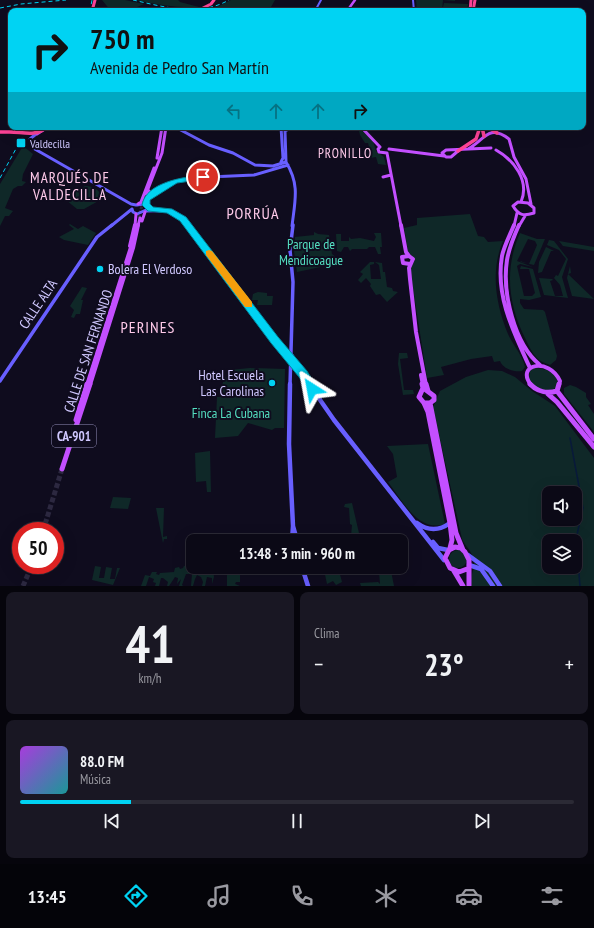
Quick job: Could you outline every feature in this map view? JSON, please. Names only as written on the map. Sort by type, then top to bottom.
[{"type":"highway","points":[[204,8],[214,0]]},
{"type":"highway","points":[[1,131],[17,130]]},
{"type":"highway","points":[[7,131],[37,134],[43,130]]},
{"type":"highway","points":[[458,151],[477,139],[480,130]]},
{"type":"highway","points":[[482,130],[483,138]]},
{"type":"highway","points":[[492,130],[497,134]]},
{"type":"main road","points":[[137,204],[141,202],[159,154],[162,130]]},
{"type":"main road","points":[[154,168],[146,194],[162,152],[166,130]]},
{"type":"main road","points":[[181,130],[210,145],[233,153],[244,161],[262,168],[262,172]]},
{"type":"main road","points":[[285,130],[285,167]]},
{"type":"main road","points":[[280,163],[283,158],[285,130]]},
{"type":"main road","points":[[365,130],[387,152],[407,256]]},
{"type":"main road","points":[[26,133],[31,146],[35,150],[131,204],[137,204],[147,209],[169,211],[183,219],[284,352],[303,374]]},
{"type":"main road","points":[[29,141],[37,134]]},
{"type":"main road","points":[[468,149],[489,134],[497,134],[508,138],[511,142],[508,148]]},
{"type":"main road","points":[[483,138],[485,145],[510,159],[521,176],[524,195],[521,202]]},
{"type":"main road","points":[[29,141],[31,150],[131,209],[136,214],[137,217],[131,249]]},
{"type":"main road","points":[[381,147],[378,151],[387,152],[394,150],[434,155],[443,154],[449,157],[458,151]]},
{"type":"main road","points":[[443,154],[445,150],[458,151],[491,148]]},
{"type":"main road","points":[[496,150],[508,148]]},
{"type":"main road","points":[[508,148],[525,175],[530,204],[534,208],[534,213],[525,216],[521,220],[509,250],[505,270],[506,289],[511,313],[521,340],[533,360],[540,365],[549,367],[558,376],[560,385],[557,391],[548,394]]},
{"type":"main road","points":[[450,150],[454,155]]},
{"type":"main road","points":[[387,152],[390,175],[407,256]]},
{"type":"main road","points":[[257,166],[269,166],[286,162]]},
{"type":"main road","points":[[131,249],[147,209],[147,199],[158,163]]},
{"type":"main road","points":[[280,163],[290,172],[294,180]]},
{"type":"main road","points":[[147,199],[176,181],[209,177],[248,176],[285,167],[292,170],[296,192],[290,250],[292,278],[289,444],[292,534]]},
{"type":"main road","points":[[383,177],[390,175]]},
{"type":"main road","points":[[530,204],[521,202],[515,203],[513,206],[517,213],[517,218],[502,256],[501,288],[508,321],[530,368]]},
{"type":"main road","name":"CALLE ALTA","points":[[0,381],[95,240],[103,230],[137,204]]},
{"type":"main road","points":[[136,214],[147,209]]},
{"type":"main road","points":[[517,213],[525,216]]},
{"type":"main road","name":"CALLE DE SAN FERNANDO","points":[[131,249],[62,469],[85,404],[131,249],[140,218]]},
{"type":"main road","name":"CALLE ALTA","points":[[95,240],[100,237],[103,230]]},
{"type":"main road","points":[[407,256],[413,259],[407,264]]},
{"type":"main road","points":[[407,256],[401,260],[407,264],[428,391]]},
{"type":"main road","points":[[407,264],[422,391],[419,397],[427,403],[456,533],[463,550],[468,556],[487,569],[500,586]]},
{"type":"main road","points":[[280,346],[286,348],[291,344]]},
{"type":"main road","points":[[284,352],[288,354],[290,351]]},
{"type":"main road","points":[[290,351],[303,374],[334,420],[454,571],[463,586]]},
{"type":"main road","points":[[540,365],[530,368],[526,374],[529,383],[536,390],[548,394],[560,405],[594,447]]},
{"type":"main road","points":[[422,391],[432,393],[434,398],[427,403]]},
{"type":"main road","points":[[557,391],[594,438]]},
{"type":"main road","points":[[427,403],[450,523],[452,540],[446,553],[447,563]]},
{"type":"main road","points":[[411,518],[429,529],[444,528],[450,523]]},
{"type":"main road","points":[[293,526],[295,534]]},
{"type":"main road","points":[[426,536],[438,548],[449,549],[456,547],[463,550]]},
{"type":"main road","points":[[468,556],[469,586]]},
{"type":"main road","points":[[454,571],[459,572],[468,567],[478,567],[484,572],[493,586]]},
{"type":"main road","points":[[304,574],[308,586]]},
{"type":"green space","points":[[102,0],[125,0],[144,4],[135,8],[109,8]]},
{"type":"green space","points":[[136,0],[178,0],[180,2],[199,7],[168,6]]},
{"type":"green space","points":[[231,0],[275,0],[271,7],[268,8],[211,8]]},
{"type":"green space","points":[[416,0],[443,0],[442,8],[417,8]]},
{"type":"green space","points":[[444,3],[468,4],[467,8],[443,8]]},
{"type":"green space","points":[[359,130],[361,130],[373,141],[376,151],[384,157],[386,165],[378,164],[376,157],[369,158],[371,154],[368,143],[365,143]]},
{"type":"green space","points":[[23,146],[33,154],[23,174],[22,181],[26,182],[22,186],[18,186],[13,189],[5,208],[13,211],[9,216],[5,216],[0,226],[0,184]]},
{"type":"green space","points":[[85,186],[96,189],[101,195],[103,195],[102,199],[84,209],[77,209],[66,200],[67,196]]},
{"type":"green space","points":[[470,214],[478,236],[484,237],[488,242],[503,241],[497,264],[496,288],[498,300],[508,334],[525,367],[522,371],[509,369],[501,364],[500,361],[494,362],[492,356],[471,359],[441,367],[444,375],[427,378],[410,269],[415,260],[408,251],[404,228],[417,225],[417,218]]},
{"type":"green space","points":[[70,224],[78,229],[83,226],[96,233],[88,245],[64,240],[59,237],[74,229],[69,225]]},
{"type":"green space","name":"Parque de Mendicoague","points":[[314,232],[329,235],[332,254],[342,262],[335,263],[336,264],[332,268],[335,264],[297,272],[294,251],[295,237],[314,235]]},
{"type":"green space","points":[[374,233],[381,233],[381,254],[378,254],[375,247],[369,247],[367,249],[352,249],[350,251],[348,247],[344,247],[341,252],[337,251],[336,234],[341,234],[341,241],[349,241],[349,237],[351,239],[360,238],[374,241],[376,237]]},
{"type":"green space","points":[[520,233],[537,239],[545,239],[534,265],[529,264],[537,245],[535,241],[528,239],[517,261],[533,267],[520,264],[517,266],[524,296],[532,296],[535,293],[529,269],[520,269],[521,266],[533,269],[541,297],[529,300],[520,299],[520,303],[524,309],[543,310],[545,312],[557,356],[556,360],[550,365],[538,359],[534,354],[515,314],[510,287],[510,273],[515,246]]},
{"type":"green space","points":[[549,240],[554,241],[568,259],[562,277],[568,298],[544,295],[539,278],[552,279],[553,280],[550,281],[555,296],[563,296],[560,285],[554,278],[556,275],[558,276],[566,259],[559,250],[547,245]]},
{"type":"green space","points":[[559,241],[594,247],[594,251],[563,246]]},
{"type":"green space","points":[[546,247],[554,251],[551,251],[542,272],[538,273],[539,262]]},
{"type":"green space","points":[[370,262],[374,262],[374,264],[370,265],[371,279],[381,279],[379,265],[375,262],[382,263],[387,287],[398,292],[387,302],[380,294],[376,295],[370,286],[371,284],[366,278],[361,283],[358,280],[363,274],[360,272]]},
{"type":"green space","points":[[570,266],[571,273],[568,274]]},
{"type":"green space","points":[[568,274],[594,299],[572,296],[567,278]]},
{"type":"green space","points":[[82,287],[87,288],[81,300],[83,300],[80,314],[76,314],[74,318],[71,317],[74,310],[70,306]]},
{"type":"green space","points":[[258,292],[267,293],[267,296],[273,296],[272,305],[257,305],[258,300],[252,300],[253,294]]},
{"type":"green space","points":[[399,353],[407,353],[408,358],[400,359],[404,390],[413,390],[414,394],[403,395],[398,364]]},
{"type":"green space","name":"Finca La Cubana","points":[[250,368],[285,369],[284,428],[275,428],[272,430],[248,423],[238,436],[215,438],[217,397],[220,397],[224,377],[229,378],[230,370]]},
{"type":"green space","points":[[534,368],[547,370],[555,375],[557,379],[556,388],[549,391],[536,388],[529,379],[530,370]]},
{"type":"green space","points":[[488,370],[502,371],[515,377],[532,391],[555,406],[594,458],[594,586],[472,586],[471,579],[474,561],[471,552],[462,539],[433,407],[440,391],[466,377]]},
{"type":"green space","points":[[570,385],[586,393],[586,397],[591,404],[588,405],[594,414],[594,432],[564,394],[564,388]]},
{"type":"green space","points":[[428,444],[445,524],[435,526],[427,524],[412,513],[405,506],[388,482],[397,477],[393,454],[387,446]]},
{"type":"green space","points":[[210,451],[211,492],[207,492],[206,481],[196,482],[195,453]]},
{"type":"green space","points":[[113,497],[131,498],[128,509],[110,508]]},
{"type":"green space","points":[[352,503],[359,533],[351,534],[352,525],[350,524],[349,508],[344,507],[345,504]]},
{"type":"green space","points":[[156,508],[164,508],[163,537],[167,536],[167,539],[164,539],[163,543]]},
{"type":"green space","points":[[458,550],[464,553],[467,559],[464,565],[458,568],[452,565],[449,559],[452,553]]},
{"type":"green space","points":[[95,566],[101,567],[99,578],[104,578],[106,567],[112,568],[110,579],[115,579],[117,568],[120,568],[113,585],[92,580]]},
{"type":"green space","points":[[186,566],[186,574],[182,585],[183,586],[179,586],[181,579],[177,584],[178,578],[175,577],[169,586],[167,586],[168,582],[161,578],[159,586],[155,586],[156,583],[153,582],[154,579],[149,577],[146,586],[141,586],[145,575],[150,576],[152,572],[157,572],[156,574],[159,575],[160,573],[174,572],[175,568],[179,567],[180,569]]},
{"type":"green space","points":[[192,574],[214,574],[212,584],[212,578],[207,577],[205,586],[202,586],[203,582],[201,577],[197,575],[193,586],[191,586]]},
{"type":"green space","points":[[227,574],[240,574],[240,582],[236,582],[235,584],[240,586],[227,586]]},
{"type":"green space","points":[[325,574],[340,574],[342,582],[336,585],[333,581],[327,584]]},
{"type":"green space","points":[[379,574],[392,574],[394,586],[361,586],[360,583],[378,582],[380,584]]},
{"type":"waterway","points":[[570,438],[583,508],[576,539],[580,586]]},
{"type":"tunnel","points":[[139,218],[144,196]]},
{"type":"tunnel","points":[[46,522],[62,469]]},
{"type":"tunnel","points":[[23,586],[28,574]]},
{"type":"railway","points":[[0,8],[21,4],[66,0]]},
{"type":"railway","points":[[91,8],[92,0]]},
{"type":"railway","points":[[133,0],[169,8]]},
{"type":"railway","points":[[206,8],[229,0]]},
{"type":"railway","points":[[0,178],[23,136]]},
{"type":"slow traffic","points":[[209,253],[248,305]]},
{"type":"place","name":"Valdecilla","points":[[21,143]]},
{"type":"place","name":"Bolera El Verdoso","points":[[100,269]]},
{"type":"place","name":"Hotel Escuela Las Carolinas","points":[[272,383]]},
{"type":"district","name":"PRONILLO","points":[[345,153]]},
{"type":"district","name":"MARQUÉS DE VALDECILLA","points":[[70,186]]},
{"type":"district","name":"PORRÚA","points":[[253,213]]},
{"type":"district","name":"PERINES","points":[[148,327]]},
{"type":"route","points":[[203,177],[185,179],[168,184],[147,199],[147,208],[169,211],[183,219],[275,340],[303,374],[312,389]]}]
